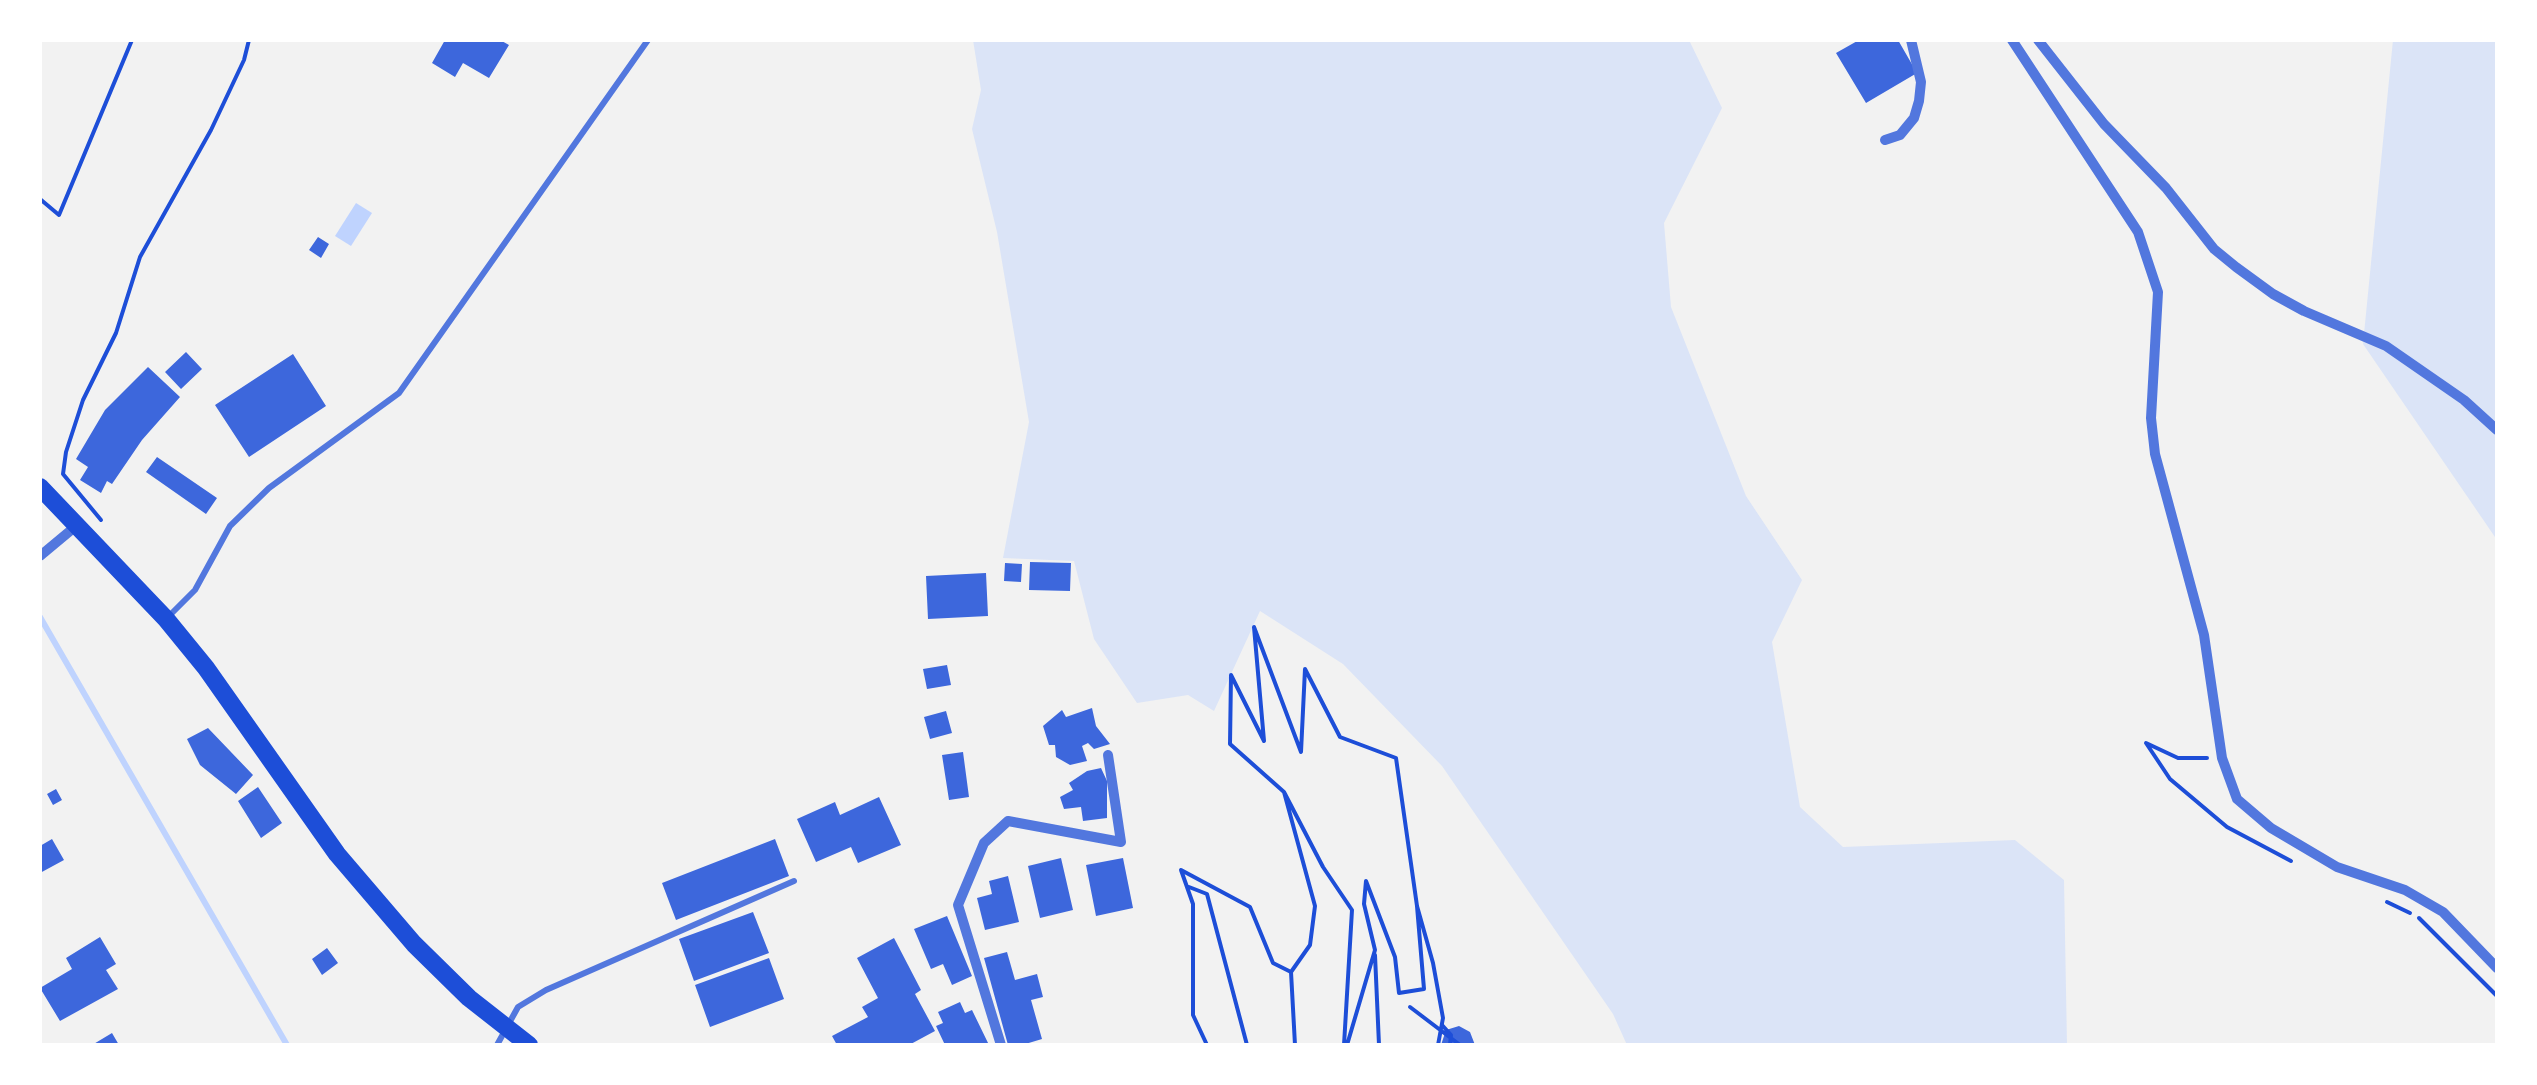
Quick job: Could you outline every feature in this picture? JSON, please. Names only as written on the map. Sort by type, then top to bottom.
[{"type":"main road","points":[[40,487],[166,619],[206,668],[337,854],[414,944],[502,1037],[529,1045]]},
{"type":"street","points":[[1886,140],[1900,134],[1914,118],[1919,101],[1921,82],[1911,40]]},
{"type":"street","points":[[2012,40],[2138,232],[2158,292],[2150,418],[2155,454],[2204,635],[2222,758],[2237,799],[2271,828],[2336,867],[2405,890],[2443,912],[2497,968]]},
{"type":"street","points":[[2038,40],[2092,110],[2148,167],[2225,258],[2273,294],[2386,346],[2464,400],[2497,430]]},
{"type":"street","points":[[40,556],[76,526]]},
{"type":"street","points":[[1001,1045],[958,905],[984,843],[1008,821],[1120,842],[1108,754]]},
{"type":"lane","points":[[166,619],[195,590],[230,526],[269,488],[398,393],[648,40]]},
{"type":"lane","points":[[502,1037],[518,1006],[546,990],[794,881]]},
{"type":"path","points":[[40,199],[59,215],[132,40]]},
{"type":"path","points":[[106,525],[64,474],[66,452],[83,400],[116,332],[140,257],[211,130],[250,40]]},
{"type":"path","points":[[1346,1045],[1352,910],[1323,867],[1284,792],[1230,744],[1231,675],[1264,741],[1254,627],[1301,752],[1305,669],[1340,737],[1396,758],[1424,989],[1399,993],[1395,957],[1366,880],[1364,904],[1374,950],[1379,1045]]},
{"type":"path","points":[[1284,792],[1316,906],[1310,944],[1291,972],[1294,1045]]},
{"type":"path","points":[[1206,1045],[1193,1015],[1193,904],[1181,870],[1250,908],[1274,963],[1291,972]]},
{"type":"path","points":[[1188,886],[1206,894],[1247,1045]]},
{"type":"path","points":[[1416,906],[1433,963],[1442,1024],[1438,1045]]},
{"type":"path","points":[[1346,1045],[1374,950]]},
{"type":"path","points":[[1410,1007],[1460,1045]]},
{"type":"path","points":[[1442,1024],[1451,1035],[1450,1045]]},
{"type":"shaded area","points":[[973,40],[1689,40],[1722,108],[1664,223],[1671,307],[1746,496],[1802,580],[1772,642],[1800,807],[1843,847],[2015,840],[2064,880],[2067,1045],[1627,1045],[1613,1014],[1442,766],[1343,664],[1260,611],[1214,711],[1188,695],[1137,703],[1094,639],[1074,561],[1003,558],[1029,422],[997,232],[972,129],[981,90]]},
{"type":"shaded area","points":[[2393,40],[2497,40],[2497,540],[2363,344]]},
{"type":"water","points":[[356,203],[372,213],[351,246],[335,236]]},
{"type":"building","points":[[445,40],[500,40],[509,45],[489,78],[463,63],[455,77],[432,63]]},
{"type":"building","points":[[1859,40],[1898,40],[1917,73],[1866,103],[1836,53]]},
{"type":"building","points":[[318,237],[329,244],[321,258],[309,250]]},
{"type":"building","points":[[186,352],[202,369],[181,389],[165,372]]},
{"type":"building","points":[[293,354],[326,406],[249,457],[215,405]]},
{"type":"building","points":[[148,367],[180,397],[101,493],[80,480],[88,467],[76,459],[105,410]]},
{"type":"building","points":[[157,457],[217,498],[206,514],[146,472]]},
{"type":"building","points":[[1030,562],[1071,563],[1070,591],[1029,590]]},
{"type":"building","points":[[1005,563],[1022,564],[1021,582],[1004,581]]},
{"type":"building","points":[[986,573],[988,616],[928,619],[926,576]]},
{"type":"building","points":[[947,665],[951,685],[927,689],[923,669]]},
{"type":"building","points":[[1092,708],[1096,726],[1110,744],[1094,749],[1088,743],[1082,746],[1087,761],[1070,765],[1056,757],[1055,745],[1049,745],[1043,726],[1062,710],[1066,717]]},
{"type":"building","points":[[946,711],[952,733],[930,739],[924,717]]},
{"type":"building","points":[[208,728],[253,775],[236,794],[200,765],[187,739]]},
{"type":"building","points":[[963,752],[969,797],[949,800],[942,755]]},
{"type":"building","points":[[1101,768],[1107,781],[1107,818],[1083,821],[1081,807],[1064,809],[1060,797],[1073,790],[1069,783],[1087,771]]},
{"type":"building","points":[[258,787],[282,823],[261,838],[238,801]]},
{"type":"building","points":[[56,789],[62,800],[53,805],[47,794]]},
{"type":"building","points":[[879,797],[901,845],[858,863],[851,847],[816,862],[797,819],[835,802],[840,815]]},
{"type":"building","points":[[52,839],[64,860],[40,873],[40,846]]},
{"type":"building","points":[[775,839],[789,876],[676,920],[662,883]]},
{"type":"building","points":[[1061,858],[1073,910],[1040,918],[1028,866]]},
{"type":"building","points":[[1123,858],[1133,908],[1096,916],[1086,865]]},
{"type":"building","points":[[1008,876],[1019,922],[985,930],[977,898],[992,894],[989,881]]},
{"type":"building","points":[[753,912],[769,953],[694,981],[679,939]]},
{"type":"building","points":[[947,916],[972,976],[952,985],[943,964],[931,969],[914,929]]},
{"type":"building","points":[[100,937],[116,964],[106,970],[118,989],[60,1021],[40,988],[72,969],[66,958]]},
{"type":"building","points":[[894,938],[921,990],[915,994],[935,1031],[909,1045],[837,1045],[832,1036],[868,1017],[862,1007],[878,998],[857,958]]},
{"type":"building","points":[[327,948],[338,963],[322,975],[312,959]]},
{"type":"building","points":[[1007,952],[1015,980],[1037,974],[1043,997],[1031,1000],[1042,1039],[1022,1045],[1008,1045],[984,958]]},
{"type":"building","points":[[769,958],[784,999],[710,1027],[695,985]]},
{"type":"building","points":[[960,1002],[965,1013],[972,1010],[989,1045],[945,1045],[936,1026],[943,1023],[938,1012]]},
{"type":"building","points":[[1459,1026],[1470,1032],[1475,1045],[1441,1045],[1446,1030]]},
{"type":"building","points":[[112,1033],[119,1045],[92,1045]]},
{"type":"waterway","points":[[40,617],[287,1045]]}]
